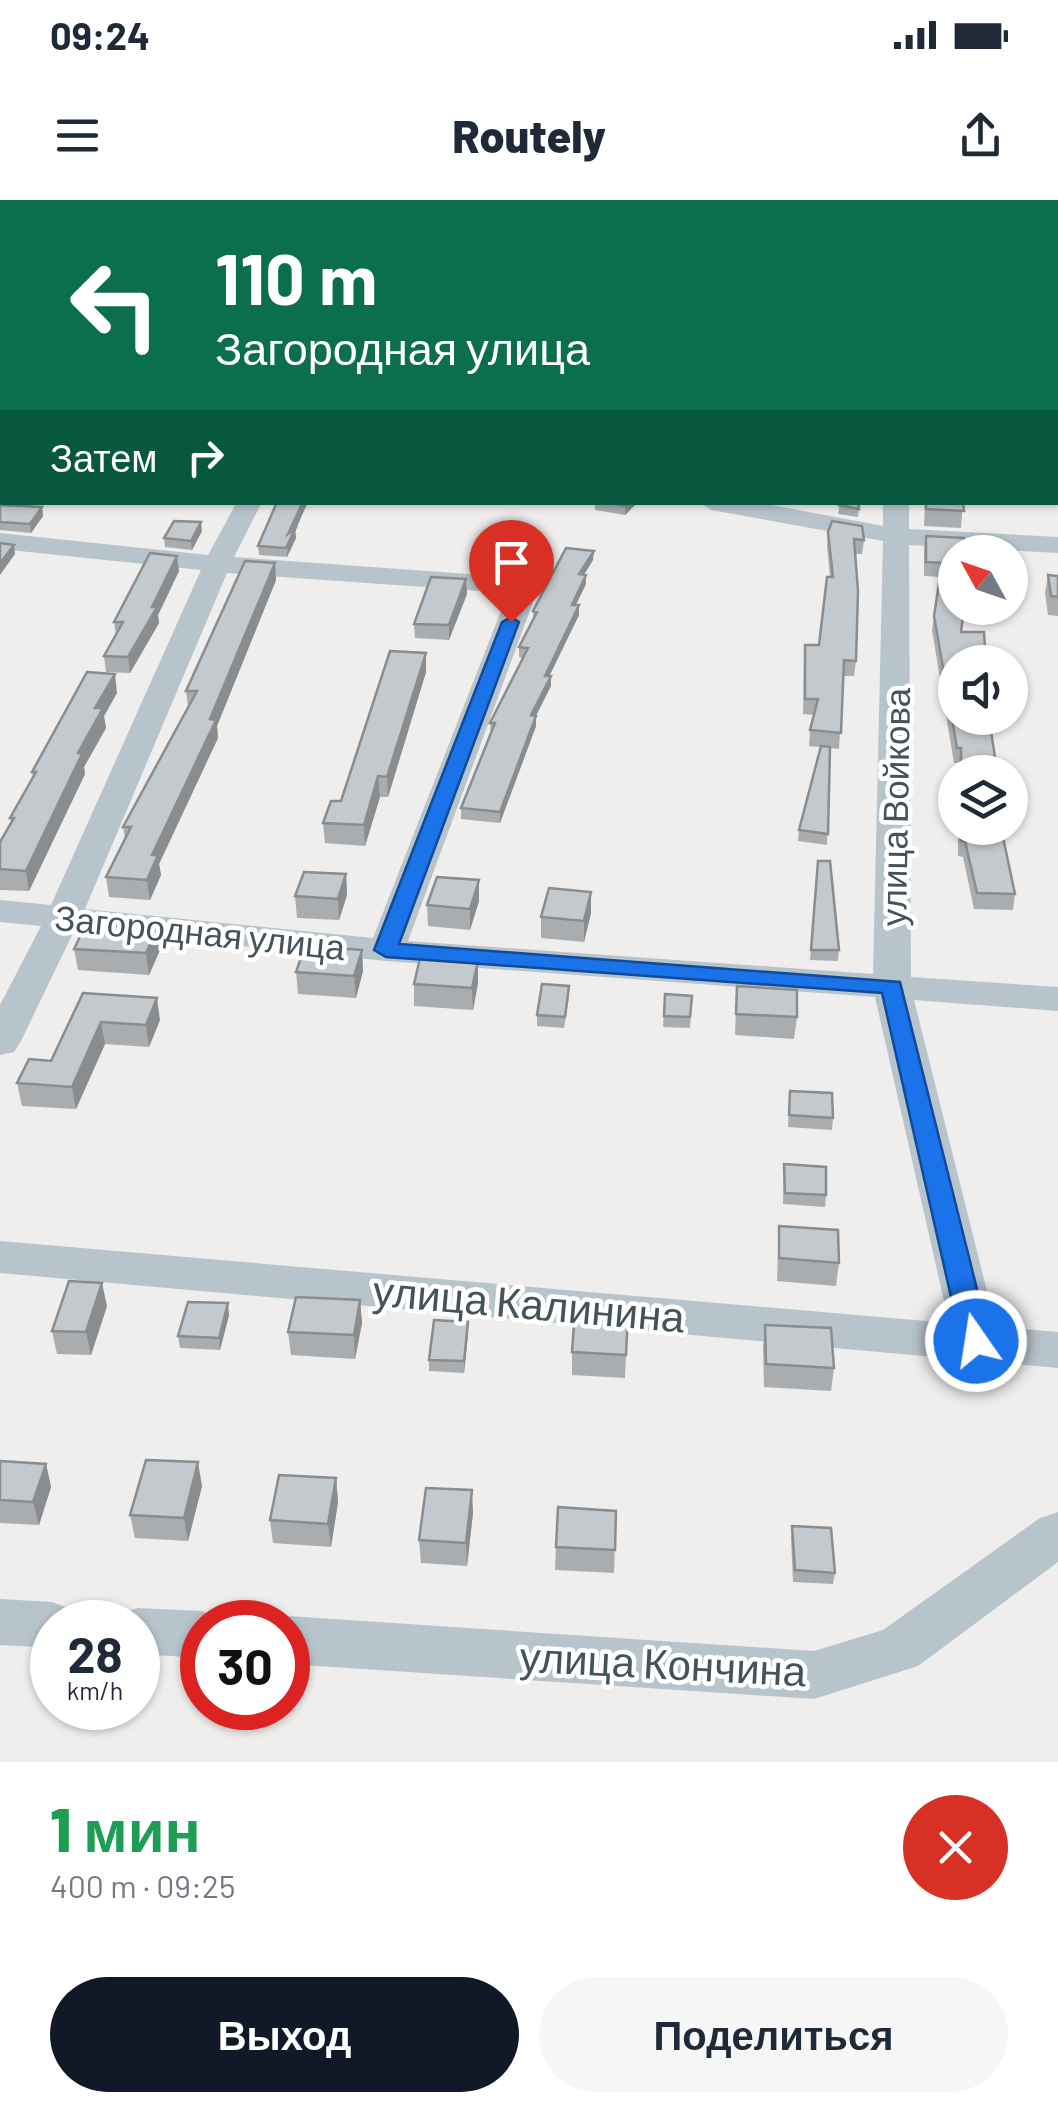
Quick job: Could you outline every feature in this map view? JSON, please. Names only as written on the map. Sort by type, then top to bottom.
[{"type":"street","points":[[0,1043],[64,916],[217,564],[248,505]]},
{"type":"street","points":[[744,505],[897,519],[1058,546]]},
{"type":"street","name":"улица Войкова","points":[[897,519],[892,987],[976,1341]]},
{"type":"street","points":[[0,542],[217,564],[524,586],[386,950]]},
{"type":"street","name":"Загородная улица","points":[[0,910],[386,950],[1058,999]]},
{"type":"street","name":"улица Калинина","points":[[0,1257],[1058,1350]]},
{"type":"street","name":"улица Кончина","points":[[310,1641],[814,1675],[898,1649],[1058,1533]]},
{"type":"street","points":[[0,1622],[30,1624]]},
{"type":"building","points":[[0,505],[42,507],[30,524],[0,522]]},
{"type":"building","points":[[276,505],[302,505],[286,548],[258,546]]},
{"type":"building","points":[[926,505],[963,505],[964,511],[926,509]]},
{"type":"building","points":[[174,521],[201,522],[191,541],[164,538]]},
{"type":"building","points":[[832,521],[862,526],[864,540],[854,539],[858,591],[856,661],[844,660],[841,733],[810,730],[818,699],[805,699],[805,645],[819,645],[827,577],[833,577],[828,532]]},
{"type":"building","points":[[926,536],[938,537],[938,563],[926,562]]},
{"type":"building","points":[[0,543],[14,545],[0,563]]},
{"type":"building","points":[[566,548],[594,551],[579,574],[586,575],[572,605],[579,605],[545,676],[551,676],[531,715],[536,716],[500,812],[461,808],[495,723],[490,723],[528,648],[519,647],[537,612],[533,611]]},
{"type":"building","points":[[150,553],[177,556],[152,607],[157,607],[128,657],[104,656],[123,622],[114,622]]},
{"type":"building","points":[[245,561],[275,563],[210,719],[216,720],[152,855],[158,855],[147,880],[106,877],[131,827],[123,827],[197,691],[186,691]]},
{"type":"building","points":[[1048,575],[1058,576],[1058,597],[1051,596]]},
{"type":"building","points":[[431,577],[466,579],[449,625],[414,624]]},
{"type":"building","points":[[938,590],[938,625],[962,625],[961,632],[984,632],[985,645],[939,645],[934,616]]},
{"type":"building","points":[[390,651],[426,653],[387,777],[378,776],[364,825],[323,823],[331,801],[341,801]]},
{"type":"building","points":[[87,672],[115,674],[95,708],[103,708],[78,753],[82,754],[26,871],[0,869],[0,842],[14,818],[10,818]]},
{"type":"building","points":[[955,735],[992,735],[995,755],[961,755],[961,748],[957,748]]},
{"type":"building","points":[[821,746],[830,747],[828,834],[799,830]]},
{"type":"building","points":[[966,845],[1005,845],[1015,894],[977,893]]},
{"type":"building","points":[[818,861],[830,861],[839,950],[811,950]]},
{"type":"building","points":[[304,872],[346,874],[338,899],[295,896]]},
{"type":"building","points":[[437,877],[479,880],[470,909],[427,905]]},
{"type":"building","points":[[549,888],[591,892],[584,921],[541,917]]},
{"type":"building","points":[[86,924],[157,929],[146,953],[74,949]]},
{"type":"building","points":[[305,946],[362,950],[354,976],[296,972]]},
{"type":"building","points":[[420,958],[478,961],[472,988],[414,984]]},
{"type":"building","points":[[542,984],[569,986],[565,1017],[537,1015]]},
{"type":"building","points":[[737,986],[797,990],[797,1017],[736,1014]]},
{"type":"building","points":[[83,993],[157,998],[146,1025],[101,1022],[72,1087],[17,1083],[29,1059],[51,1061]]},
{"type":"building","points":[[665,994],[692,996],[690,1017],[664,1016]]},
{"type":"building","points":[[790,1091],[832,1093],[833,1118],[789,1115]]},
{"type":"building","points":[[784,1164],[826,1167],[826,1195],[785,1193]]},
{"type":"building","points":[[779,1226],[838,1230],[839,1263],[779,1258]]},
{"type":"building","points":[[69,1281],[102,1283],[86,1332],[52,1331]]},
{"type":"building","points":[[296,1297],[360,1300],[354,1335],[288,1332]]},
{"type":"building","points":[[188,1302],[228,1303],[219,1338],[178,1336]]},
{"type":"building","points":[[575,1311],[628,1314],[626,1355],[572,1352]]},
{"type":"building","points":[[434,1320],[468,1322],[464,1361],[429,1360]]},
{"type":"building","points":[[765,1325],[831,1328],[834,1368],[766,1364]]},
{"type":"building","points":[[146,1460],[198,1462],[184,1518],[130,1515]]},
{"type":"building","points":[[0,1461],[46,1464],[33,1502],[0,1500]]},
{"type":"building","points":[[279,1475],[336,1478],[328,1524],[270,1520]]},
{"type":"building","points":[[426,1488],[472,1490],[466,1543],[419,1540]]},
{"type":"building","points":[[558,1507],[616,1511],[615,1550],[556,1547]]},
{"type":"building","points":[[792,1526],[831,1528],[835,1573],[795,1570]]},
{"type":"route","points":[[511,622],[386,950],[892,987],[976,1341]]}]
